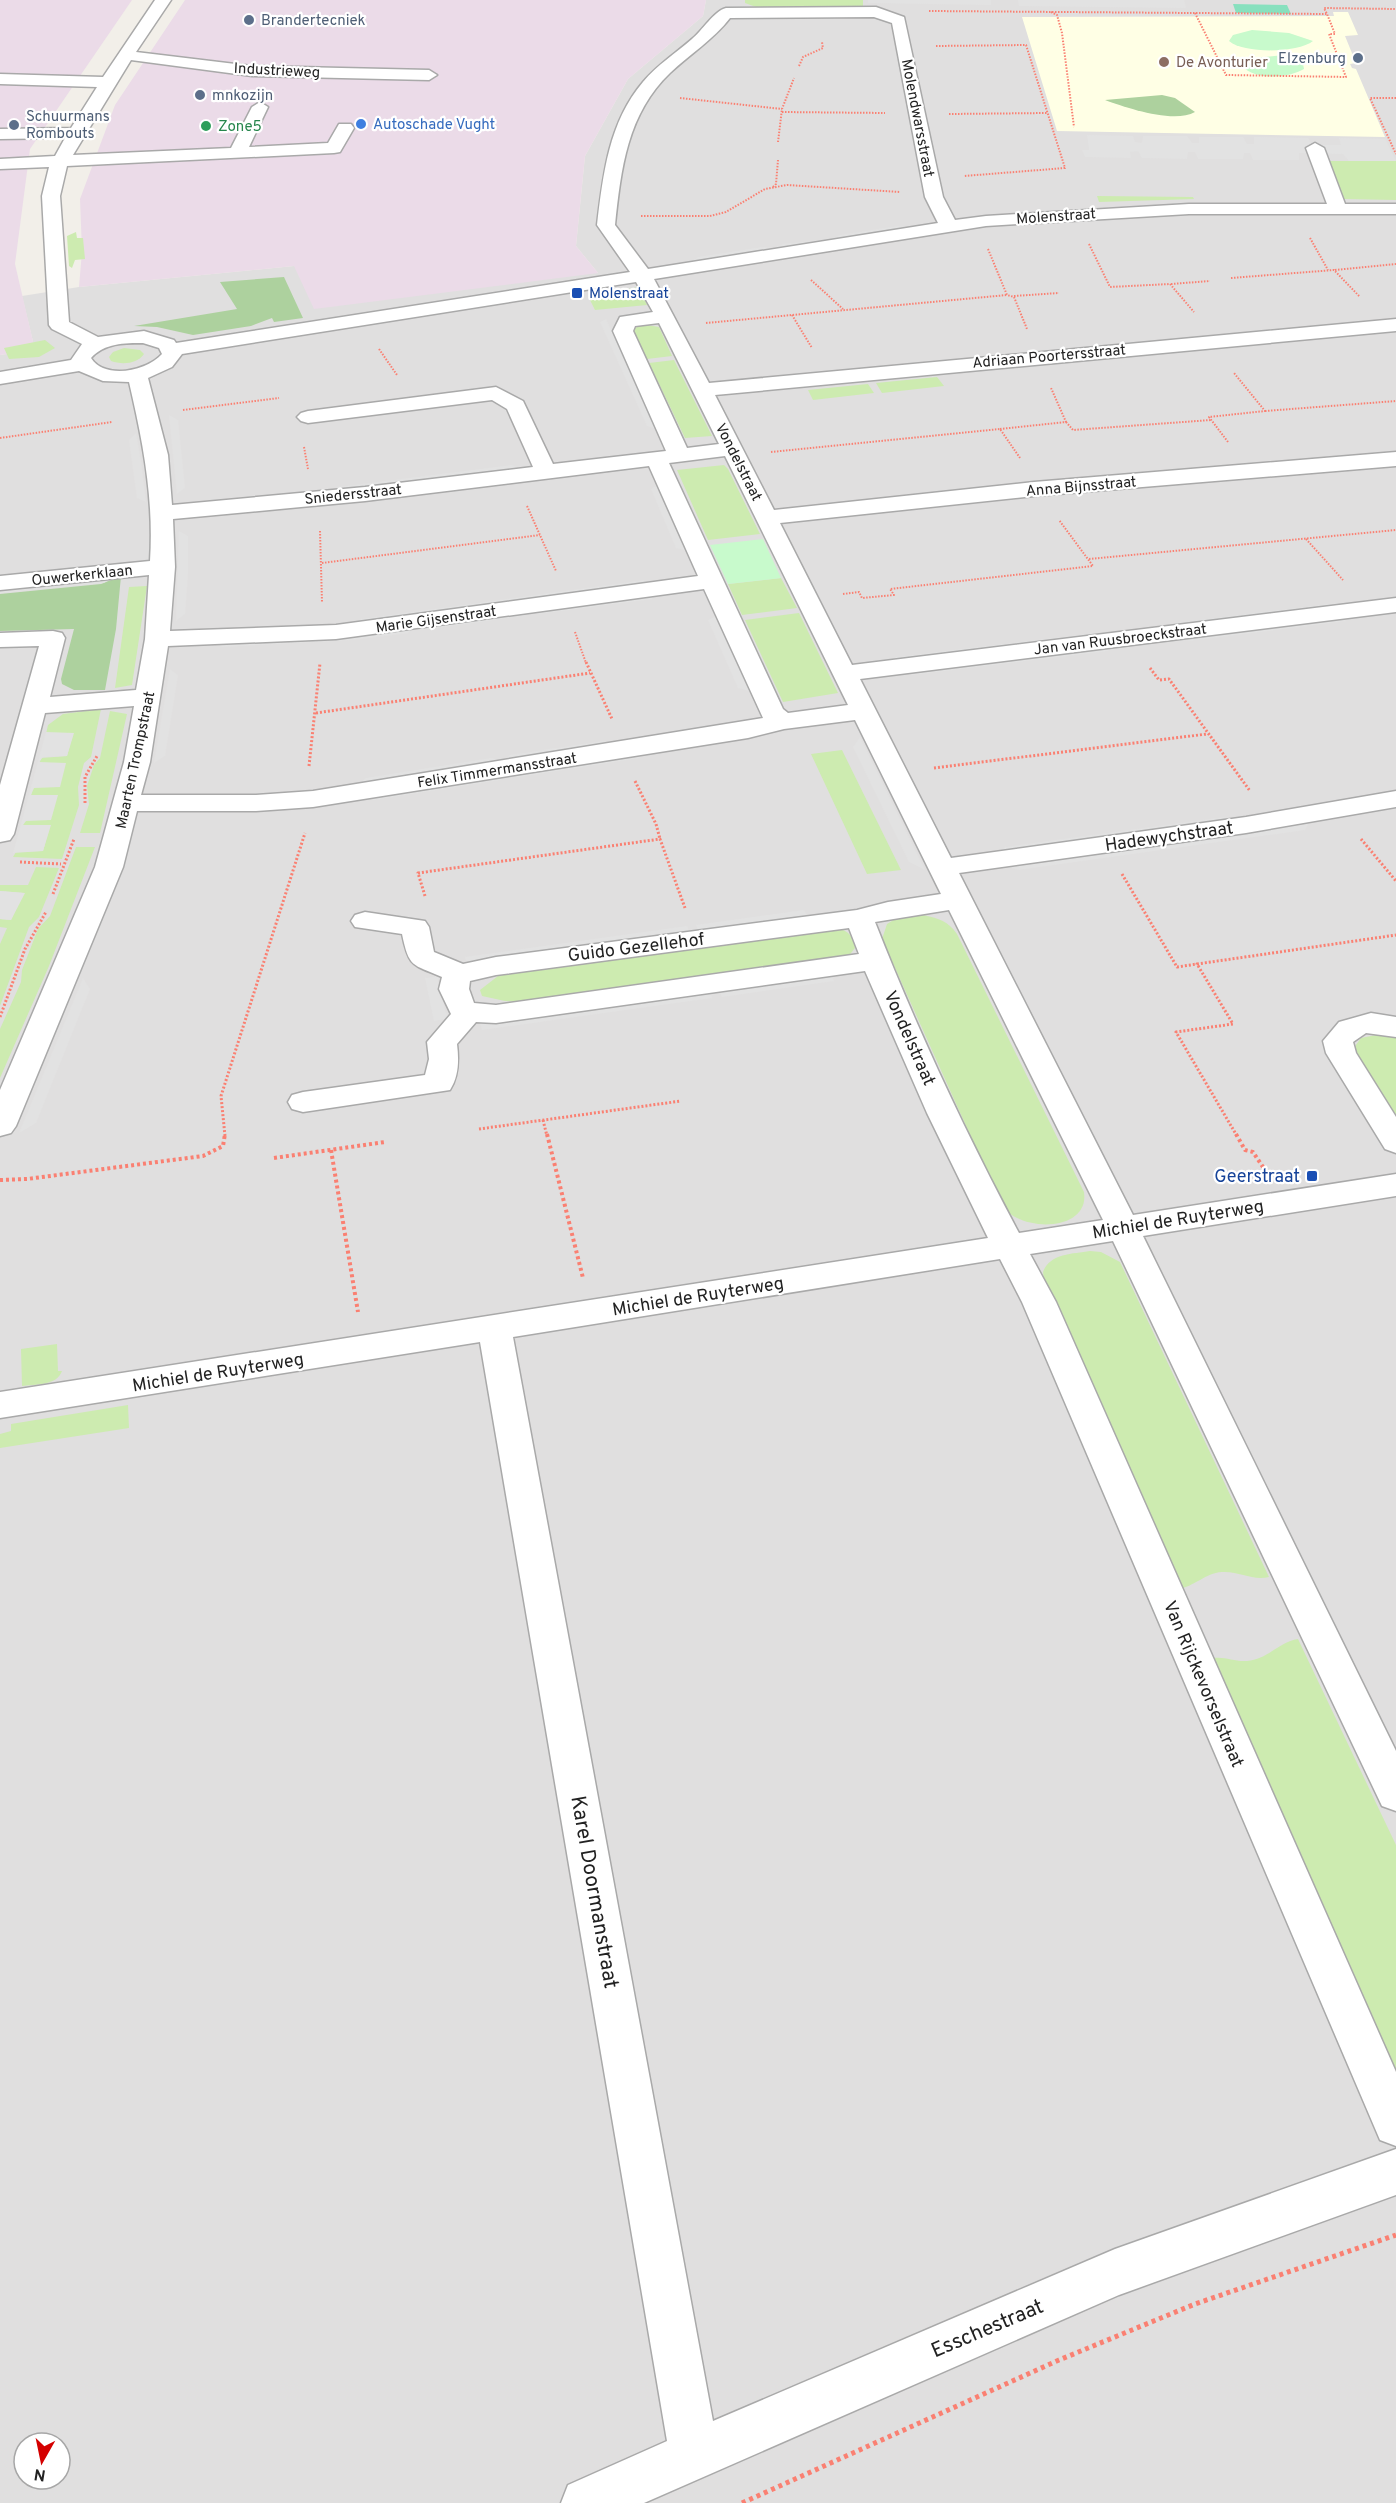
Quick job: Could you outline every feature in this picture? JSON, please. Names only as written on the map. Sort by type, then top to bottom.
[{"type":"street","points":[[97,344],[59,325],[51,196],[59,161],[75,133],[163,0]]},
{"type":"street","points":[[607,215],[619,144],[632,107],[664,70],[709,36],[725,7],[886,14]]},
{"type":"street","name":"Molendwarsstraat","points":[[886,14],[899,20],[932,185],[939,211],[950,226]]},
{"type":"street","name":"Industrieweg","points":[[126,55],[252,71],[429,75]]},
{"type":"street","points":[[59,87],[77,61]]},
{"type":"street","points":[[0,79],[59,87],[109,82]]},
{"type":"street","points":[[237,154],[260,107]]},
{"type":"street","points":[[0,164],[334,148],[345,129]]},
{"type":"street","points":[[0,134],[75,133]]},
{"type":"street","points":[[1315,148],[1338,208]]},
{"type":"street","name":"Molenstraat","points":[[171,350],[950,226],[1073,214],[1189,209],[1396,209]]},
{"type":"street","name":"Vondelstraat","points":[[607,215],[606,225],[611,235],[643,275],[668,321],[1123,1228]]},
{"type":"street","points":[[668,321],[627,321],[623,331],[679,455]]},
{"type":"street","name":"Adriaan Poortersstraat","points":[[702,390],[1392,325]]},
{"type":"street","points":[[144,337],[166,344],[171,350],[169,361],[162,366],[137,374],[97,373],[83,364],[81,358],[85,352],[97,344],[114,339],[144,337]]},
{"type":"street","points":[[0,378],[83,364]]},
{"type":"street","name":"Maarten Trompstraat","points":[[0,1126],[108,867],[127,803],[149,697],[163,567],[162,513],[157,455],[137,374]]},
{"type":"street","points":[[308,417],[496,393],[516,405],[545,470]]},
{"type":"street","name":"Sniedersstraat","points":[[162,513],[313,499],[679,455],[734,452]]},
{"type":"street","points":[[656,458],[772,713],[783,721]]},
{"type":"street","name":"Anna Bijnsstraat","points":[[767,518],[1035,489],[1396,459]]},
{"type":"street","name":"Ouwerkerklaan","points":[[0,583],[163,567]]},
{"type":"street","name":"Marie Gijsenstraat","points":[[157,639],[336,632],[713,581]]},
{"type":"street","name":"Jan van Ruusbroeckstraat","points":[[844,674],[1396,605]]},
{"type":"street","points":[[0,640],[53,638],[0,834]]},
{"type":"street","points":[[36,706],[149,697]]},
{"type":"street","name":"Felix Timmermansstraat","points":[[127,803],[256,803],[316,798],[748,730],[783,721],[864,711]]},
{"type":"street","name":"Hadewychstraat","points":[[942,867],[1273,821],[1396,799]]},
{"type":"street","points":[[859,918],[888,909],[958,900]]},
{"type":"street","name":"Vondelstraat","points":[[859,918],[875,961],[974,1182],[1009,1246]]},
{"type":"street","name":"Guido Gezellehof","points":[[460,974],[496,966],[859,918]]},
{"type":"street","points":[[364,921],[414,927],[421,957],[460,974],[455,979],[454,989],[462,1009],[469,1012],[496,1014],[875,961]]},
{"type":"street","points":[[303,1102],[439,1083],[444,1059],[442,1042],[469,1012]]},
{"type":"street","points":[[1396,1027],[1375,1022],[1358,1024],[1344,1030],[1338,1041],[1341,1053],[1396,1142]]},
{"type":"street","name":"Michiel de Ruyterweg","points":[[0,1405],[364,1350],[1396,1185]]},
{"type":"street","points":[[1123,1228],[1396,1793]]},
{"type":"street","name":"Van Rijckevorselstraat","points":[[1009,1246],[1039,1302],[1396,2124]]},
{"type":"street","name":"Karel Doormanstraat","points":[[495,1329],[694,2455]]},
{"type":"street","name":"Esschestraat","points":[[586,2503],[1115,2273],[1396,2172]]},
{"type":"path","points":[[1195,13],[1226,75],[1346,77],[1329,34],[1335,34],[1324,9],[1396,9]]},
{"type":"path","points":[[886,14],[903,11],[1048,10],[1327,14]]},
{"type":"path","points":[[1048,10],[1057,15],[1062,33],[1074,127]]},
{"type":"path","points":[[772,187],[932,185],[1065,168],[1026,45],[904,46]]},
{"type":"path","points":[[778,142],[782,111],[794,78]]},
{"type":"path","points":[[641,94],[782,111],[918,114],[1048,113]]},
{"type":"path","points":[[1396,98],[1370,98],[1396,154]]},
{"type":"path","points":[[1388,149],[1394,150]]},
{"type":"path","points":[[607,215],[699,217],[720,214],[776,184],[778,160]]},
{"type":"path","points":[[1073,214],[1110,287],[1210,280]]},
{"type":"path","points":[[985,242],[1007,295]]},
{"type":"path","points":[[1231,278],[1396,264]]},
{"type":"path","points":[[1334,270],[1392,325]]},
{"type":"path","points":[[1170,284],[1265,411]]},
{"type":"path","points":[[668,321],[1059,293]]},
{"type":"path","points":[[1014,296],[1034,357],[1072,430],[1211,420]]},
{"type":"path","points":[[360,321],[398,377]]},
{"type":"path","points":[[0,438],[283,397]]},
{"type":"path","points":[[1250,471],[1209,417],[1396,401]]},
{"type":"path","points":[[734,452],[1066,422]]},
{"type":"path","points":[[806,598],[859,592],[862,598],[894,595],[891,590],[1093,566],[1061,521],[1047,515],[1035,489],[1000,429]]},
{"type":"path","points":[[304,445],[313,499]]},
{"type":"path","points":[[1088,559],[1396,530]]},
{"type":"path","points":[[322,563],[540,535]]},
{"type":"path","points":[[316,713],[590,673]]},
{"type":"path","points":[[1159,680],[1169,679],[1207,734],[1273,821]]},
{"type":"path","points":[[82,813],[85,803],[81,785],[90,763],[96,758],[106,700]]},
{"type":"path","points":[[894,772],[1207,734]]},
{"type":"path","points":[[621,750],[656,824],[697,940]]},
{"type":"path","points":[[0,1180],[27,1179],[203,1156],[223,1146],[226,1128],[221,1096],[316,798]]},
{"type":"path","points":[[1337,810],[1396,881]]},
{"type":"path","points":[[0,1017],[15,983],[16,968],[34,925],[46,912],[76,832]]},
{"type":"path","points":[[397,925],[426,898],[418,873],[660,839]]},
{"type":"path","points":[[1104,845],[1178,967],[1396,935]]},
{"type":"path","points":[[10,862],[61,864]]},
{"type":"path","points":[[1197,964],[1233,1024],[1176,1032],[1245,1150],[1253,1152],[1284,1203]]},
{"type":"path","points":[[479,1129],[681,1101]]},
{"type":"path","points":[[543,1120],[592,1314]]},
{"type":"path","points":[[274,1158],[386,1142]]},
{"type":"path","points":[[331,1150],[364,1350]]},
{"type":"path","points":[[742,2503],[1059,2360],[1195,2304],[1396,2235]]},
{"type":"shaded area","points":[[0,0],[132,0],[30,149],[15,264],[35,350],[0,355]]},
{"type":"shaded area","points":[[185,0],[706,0],[703,16],[628,79],[585,156],[576,246],[598,273],[314,309],[294,266],[79,287],[82,251],[80,199],[115,105]]},
{"type":"shaded area","points":[[706,0],[1396,0],[1396,2503],[0,2503],[0,355],[35,350],[22,296],[79,287],[294,266],[598,273],[576,246],[585,156],[628,79],[703,16]]},
{"type":"shaded area","points":[[868,0],[991,0],[991,5],[868,3]]},
{"type":"shaded area","points":[[1018,0],[1184,0],[1186,8],[1019,6]]},
{"type":"shaded area","points":[[1333,12],[1348,12],[1358,35],[1345,36],[1356,63],[1350,64],[1356,69],[1385,137],[1057,131],[1022,17],[1334,16]]},
{"type":"shaded area","points":[[1087,135],[1133,136],[1135,142],[1142,143],[1143,136],[1187,136],[1192,143],[1199,143],[1199,137],[1243,137],[1247,144],[1254,144],[1254,137],[1308,138],[1312,145],[1341,145],[1339,138],[1385,139],[1396,161],[1349,161],[1343,154],[1299,153],[1299,160],[1253,160],[1250,153],[1244,153],[1243,159],[1198,159],[1195,152],[1188,152],[1187,159],[1142,158],[1138,151],[1130,152],[1131,158],[1085,157],[1082,150],[1089,150]]},
{"type":"shaded area","points":[[898,226],[910,227],[691,262],[698,257],[762,247],[774,248],[783,244],[832,239],[840,235]]},
{"type":"shaded area","points":[[606,319],[657,429],[647,426],[600,322]]},
{"type":"shaded area","points":[[169,415],[178,420],[185,488],[177,494]]},
{"type":"shaded area","points":[[136,433],[146,502],[137,498],[129,440]]},
{"type":"shaded area","points":[[511,465],[521,468],[332,492],[338,487]]},
{"type":"shaded area","points":[[658,485],[687,551],[676,548],[651,489]]},
{"type":"shaded area","points":[[179,531],[188,536],[188,574],[185,614],[176,621]]},
{"type":"shaded area","points":[[112,578],[104,583],[0,593],[0,588]]},
{"type":"shaded area","points":[[645,580],[655,583],[354,624],[361,619]]},
{"type":"shaded area","points":[[658,593],[652,599],[539,614],[529,611],[523,616],[423,630],[414,627],[408,633],[352,640],[222,647],[215,643]]},
{"type":"shaded area","points":[[1337,603],[1341,607],[1173,628],[1176,623]]},
{"type":"shaded area","points":[[716,616],[749,691],[738,688],[708,620]]},
{"type":"shaded area","points":[[1342,617],[1346,621],[1189,641],[1180,638]]},
{"type":"shaded area","points":[[1095,633],[1104,636],[889,662],[896,657]]},
{"type":"shaded area","points":[[1112,646],[1108,651],[912,675],[900,671]]},
{"type":"shaded area","points":[[170,669],[178,675],[165,756],[154,763]]},
{"type":"shaded area","points":[[46,732],[74,733],[67,756],[43,757],[39,762],[66,763],[60,787],[34,788],[31,795],[58,795],[51,820],[26,821],[23,825],[51,825],[43,851],[13,853]]},
{"type":"shaded area","points":[[860,737],[925,870],[909,862],[853,747]]},
{"type":"shaded area","points":[[603,741],[614,744],[358,785],[366,778],[491,758],[503,761],[510,755]]},
{"type":"shaded area","points":[[647,752],[640,758],[519,777],[507,774],[500,780],[374,800],[363,796]]},
{"type":"shaded area","points":[[1225,817],[1234,820],[1000,853],[1005,847]]},
{"type":"shaded area","points":[[1308,824],[1305,830],[1018,870],[1006,866]]},
{"type":"shaded area","points":[[0,891],[25,893],[11,920],[0,919]]},
{"type":"shaded area","points":[[804,910],[808,918],[699,933],[696,925]]},
{"type":"shaded area","points":[[687,926],[690,933],[467,964],[465,957]]},
{"type":"shaded area","points":[[830,973],[834,981],[722,997],[719,989]]},
{"type":"shaded area","points":[[440,976],[438,980],[446,1013],[451,1018],[434,1021],[425,978]]},
{"type":"shaded area","points":[[83,978],[90,989],[36,1123],[19,1133]]},
{"type":"shaded area","points":[[710,990],[712,998],[482,1030],[480,1023]]},
{"type":"green space","points":[[745,0],[863,0],[863,10],[757,10],[756,7],[745,3]]},
{"type":"green space","points":[[1233,4],[1287,5],[1291,14],[1236,13]]},
{"type":"green space","points":[[1252,30],[1289,33],[1313,41],[1284,50],[1258,50],[1229,41],[1233,35]]},
{"type":"green space","points":[[1283,55],[1302,59],[1304,69],[1281,76],[1263,76],[1248,71],[1242,66],[1256,58]]},
{"type":"green space","points":[[1162,95],[1175,98],[1195,112],[1186,115],[1163,116],[1105,100]]},
{"type":"green space","points":[[1328,161],[1396,161],[1396,200],[1344,199]]},
{"type":"green space","points":[[1097,196],[1193,197],[1194,199],[1099,202]]},
{"type":"green space","points":[[76,232],[77,238],[83,238],[85,259],[75,260],[72,268],[69,266],[67,236]]},
{"type":"green space","points":[[284,277],[303,318],[274,322],[272,318],[251,326],[193,335],[157,327],[134,326],[237,309],[220,282]]},
{"type":"green space","points":[[639,287],[647,305],[595,310],[588,296],[607,293],[611,297],[619,295],[617,291]]},
{"type":"green space","points":[[641,324],[659,327],[672,356],[647,359],[633,330]]},
{"type":"green space","points":[[45,340],[55,348],[39,357],[9,359],[4,348]]},
{"type":"green space","points":[[124,348],[140,350],[144,354],[129,363],[111,361],[109,357],[113,352]]},
{"type":"green space","points":[[674,360],[712,436],[685,438],[649,363]]},
{"type":"green space","points":[[937,377],[944,386],[882,393],[876,383]]},
{"type":"green space","points":[[868,384],[874,393],[813,400],[808,390]]},
{"type":"green space","points":[[724,465],[760,534],[708,540],[677,470]]},
{"type":"green space","points":[[763,539],[781,578],[728,584],[710,545]]},
{"type":"green space","points":[[121,576],[116,629],[105,690],[74,690],[62,684],[61,679],[74,629],[0,631],[0,594],[101,584]]},
{"type":"green space","points":[[781,578],[797,608],[742,615],[728,584]]},
{"type":"green space","points":[[147,586],[132,685],[115,688],[129,587]]},
{"type":"green space","points":[[799,613],[838,693],[783,702],[745,620]]},
{"type":"green space","points":[[101,709],[91,757],[84,763],[78,787],[79,805],[62,859],[13,857],[16,852],[43,851],[50,826],[23,825],[41,758],[67,756],[73,734],[46,734],[48,725],[63,714]]},
{"type":"green space","points":[[110,711],[127,714],[100,833],[80,833],[89,804],[87,786],[94,765],[100,758]]},
{"type":"green space","points":[[842,750],[901,870],[867,874],[811,754]]},
{"type":"green space","points":[[76,847],[95,847],[49,966],[0,1078],[0,1029],[21,982],[22,970],[38,929],[50,916]]},
{"type":"green space","points":[[36,867],[59,868],[39,917],[29,927],[0,1006],[0,944],[7,928],[0,927],[0,919],[11,920],[24,893],[0,891],[0,885],[28,885]]},
{"type":"green space","points":[[923,915],[942,921],[957,934],[1084,1192],[1083,1205],[1076,1215],[1066,1221],[1038,1224],[1024,1221],[1011,1215],[1002,1206],[882,939],[887,924],[895,919]]},
{"type":"green space","points":[[837,928],[847,932],[853,940],[855,948],[847,958],[529,1002],[505,1001],[482,996],[480,990],[498,976],[521,970]]},
{"type":"green space","points":[[1381,1034],[1396,1036],[1396,1119],[1353,1049],[1361,1038]]},
{"type":"green space","points":[[1090,1251],[1101,1252],[1120,1262],[1269,1577],[1257,1578],[1222,1572],[1178,1589],[1044,1281],[1043,1272],[1051,1261],[1063,1256]]},
{"type":"green space","points":[[57,1344],[58,1371],[62,1371],[59,1376],[51,1382],[22,1386],[21,1349]]},
{"type":"green space","points":[[128,1405],[129,1428],[0,1448],[0,1434],[11,1431],[11,1424]]},
{"type":"green space","points":[[1298,1639],[1396,1845],[1396,2089],[1209,1659],[1254,1660],[1285,1643]]},
{"type":"place","name":"Brandertecniek","points":[[249,20]]},
{"type":"place","name":"Elzenburg","points":[[1358,58]]},
{"type":"place","name":"De Avonturier","points":[[1164,62]]},
{"type":"place","name":"mnkozijn","points":[[200,95]]},
{"type":"place","name":"Autoschade Vught","points":[[361,124]]},
{"type":"place","name":"Schuurmans Rombouts","points":[[14,125]]},
{"type":"place","name":"Zone5","points":[[206,126]]},
{"type":"place","name":"Molenstraat","points":[[577,293]]},
{"type":"place","name":"Geerstraat","points":[[1312,1176]]}]
